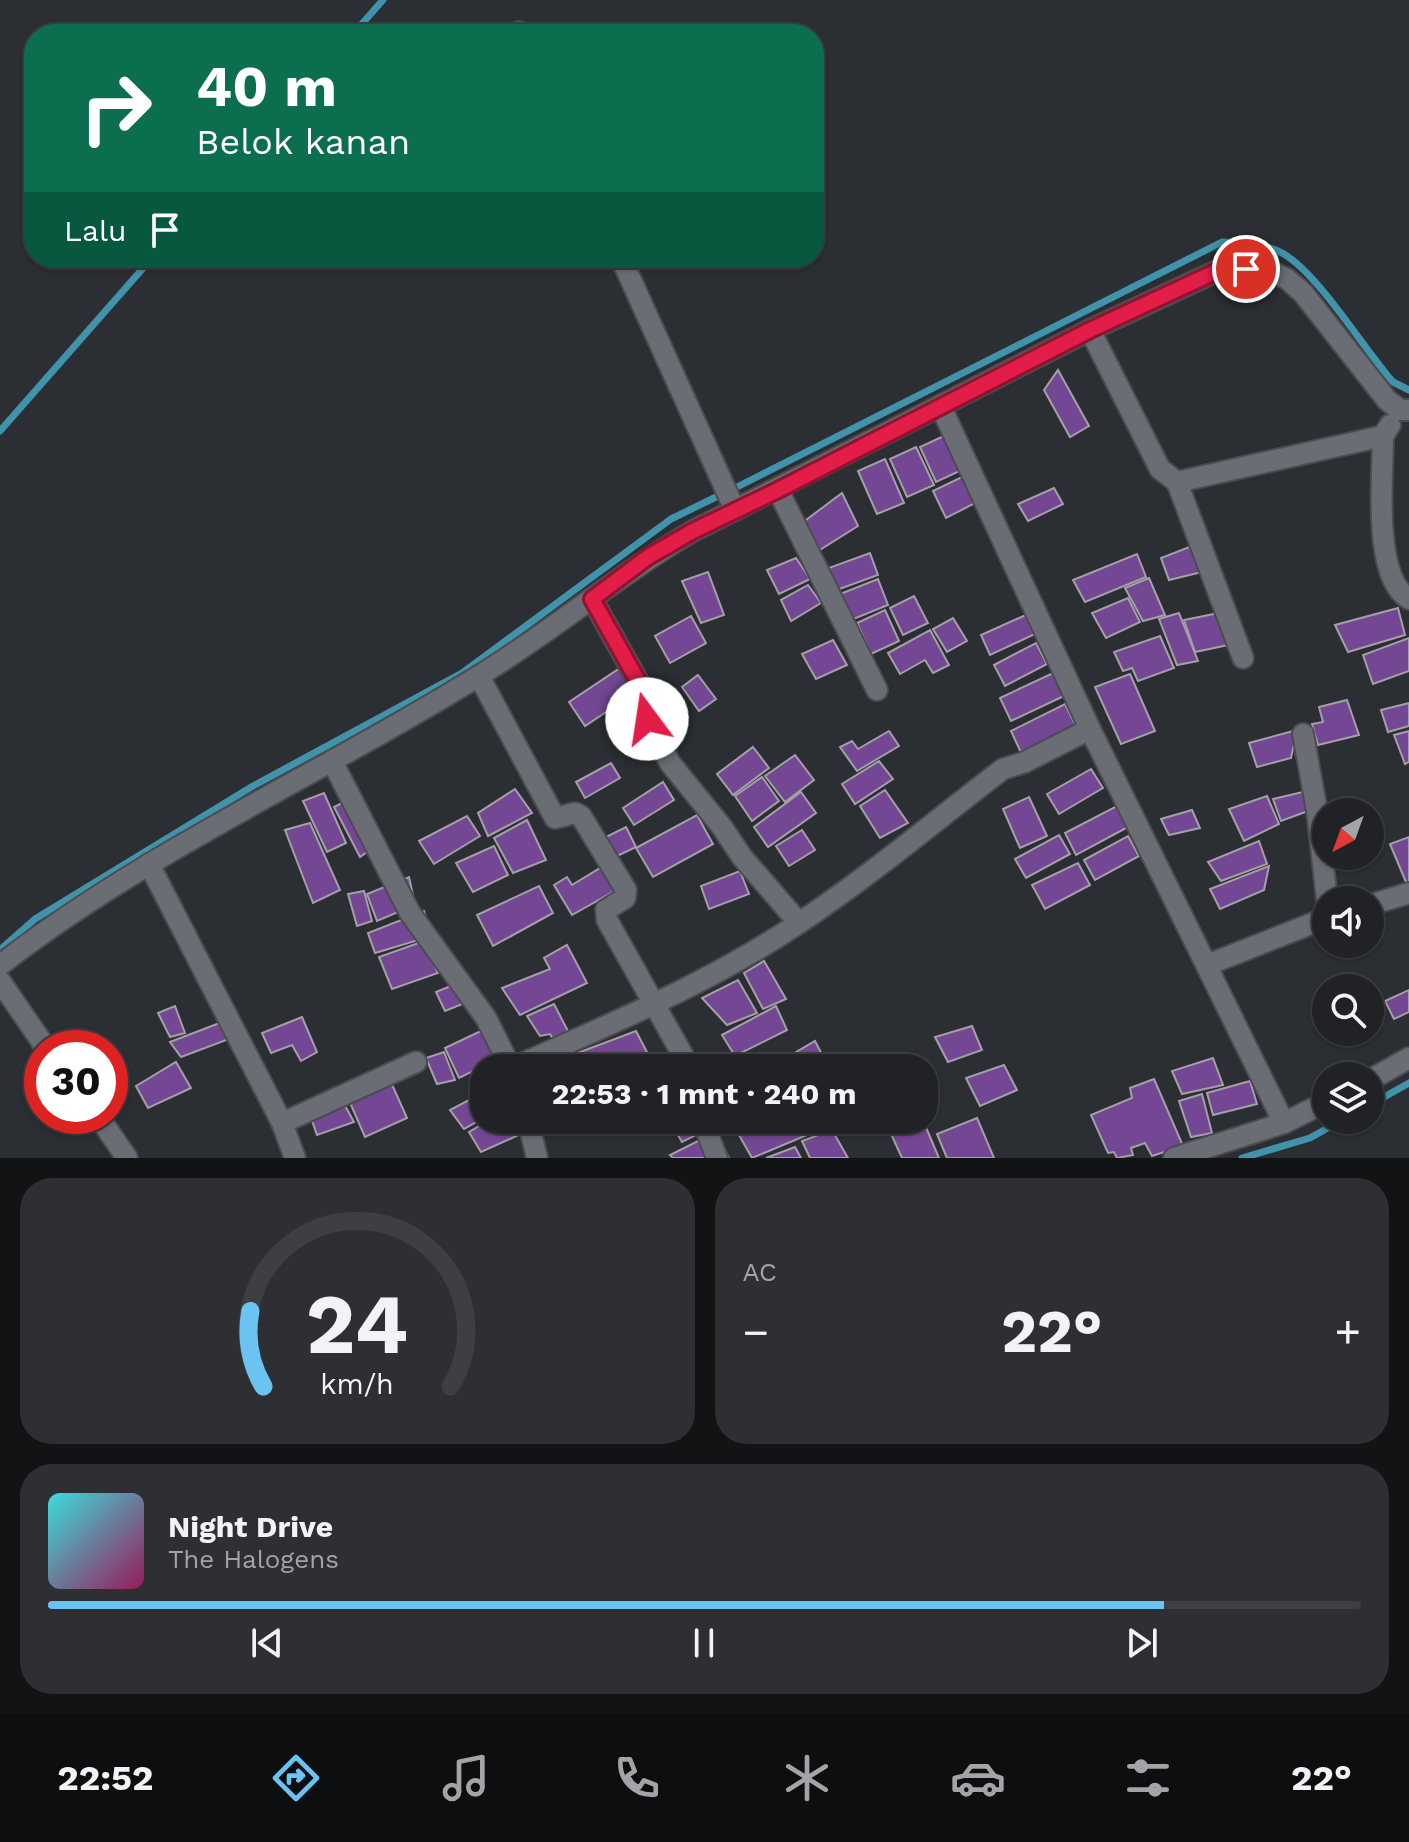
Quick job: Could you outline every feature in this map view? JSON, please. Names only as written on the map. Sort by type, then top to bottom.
[{"type":"street","points":[[626,268],[735,510]]},
{"type":"street","points":[[0,965],[83,904],[149,864],[333,763],[479,676],[648,557],[1090,330],[1215,272],[1246,269],[1270,271],[1287,279],[1303,293],[1373,384],[1404,410],[1383,436],[1177,482]]},
{"type":"street","points":[[1090,330],[1160,469],[1177,482],[1243,658]]},
{"type":"street","points":[[941,407],[1090,729],[1284,1123]]},
{"type":"street","points":[[1383,436],[1383,547],[1393,578],[1403,596],[1409,599]]},
{"type":"street","points":[[778,490],[877,690]]},
{"type":"street","points":[[592,599],[639,683],[647,719],[670,763],[742,857],[799,923]]},
{"type":"street","points":[[479,676],[555,818],[575,813],[581,816],[626,890],[625,898],[606,910],[607,920],[683,1054]]},
{"type":"street","points":[[543,1054],[656,1004],[799,923],[1003,769],[1025,762],[1090,729]]},
{"type":"street","points":[[1303,734],[1317,811],[1325,886]]},
{"type":"street","points":[[333,763],[410,913],[486,1018],[504,1054]]},
{"type":"street","points":[[149,864],[282,1123],[295,1158]]},
{"type":"street","points":[[1384,901],[1409,893]]},
{"type":"street","points":[[1207,965],[1312,924]]},
{"type":"street","points":[[0,981],[34,1030]]},
{"type":"street","points":[[1384,1072],[1409,1058]]},
{"type":"street","points":[[282,1123],[416,1062]]},
{"type":"street","points":[[1174,1158],[1284,1123],[1312,1109]]},
{"type":"street","points":[[110,1134],[127,1158]]},
{"type":"street","points":[[531,1134],[537,1158]]},
{"type":"street","points":[[708,1134],[717,1158]]},
{"type":"building","points":[[1058,370],[1089,426],[1070,437],[1044,390]]},
{"type":"building","points":[[948,434],[964,469],[936,482],[920,447]]},
{"type":"building","points":[[916,447],[934,485],[907,497],[890,459]]},
{"type":"building","points":[[885,459],[904,503],[877,514],[858,471]]},
{"type":"building","points":[[966,475],[979,501],[946,518],[933,491]]},
{"type":"building","points":[[1054,488],[1063,504],[1028,521],[1018,504]]},
{"type":"building","points":[[842,493],[858,526],[818,551],[802,523]]},
{"type":"building","points":[[1197,544],[1206,571],[1169,580],[1161,558]]},
{"type":"building","points":[[870,553],[878,575],[834,591],[826,569]]},
{"type":"building","points":[[1137,554],[1146,577],[1085,602],[1073,580]]},
{"type":"building","points":[[796,558],[810,579],[779,594],[767,570]]},
{"type":"building","points":[[708,572],[724,615],[701,623],[682,581]]},
{"type":"building","points":[[1149,578],[1165,615],[1143,621],[1125,588]]},
{"type":"building","points":[[878,579],[888,605],[851,620],[840,594]]},
{"type":"building","points":[[808,585],[821,603],[791,621],[781,600]]},
{"type":"building","points":[[914,596],[928,623],[903,635],[890,608]]},
{"type":"building","points":[[1128,598],[1140,622],[1106,638],[1092,613]]},
{"type":"building","points":[[1398,608],[1405,635],[1348,652],[1335,625]]},
{"type":"building","points":[[885,610],[899,641],[871,654],[857,623]]},
{"type":"building","points":[[1179,613],[1198,661],[1177,665],[1159,619]]},
{"type":"building","points":[[1219,613],[1233,644],[1195,652],[1184,620]]},
{"type":"building","points":[[1028,614],[1037,633],[990,655],[981,635]]},
{"type":"building","points":[[691,616],[706,643],[670,663],[655,636]]},
{"type":"building","points":[[953,618],[967,641],[947,652],[933,629]]},
{"type":"building","points":[[930,630],[949,665],[933,673],[925,660],[900,674],[888,653]]},
{"type":"building","points":[[1160,636],[1174,668],[1138,681],[1132,668],[1123,671],[1114,652]]},
{"type":"building","points":[[1409,638],[1409,671],[1373,684],[1363,655]]},
{"type":"building","points":[[833,640],[847,665],[816,679],[802,654]]},
{"type":"building","points":[[1036,643],[1047,664],[1005,686],[994,665]]},
{"type":"building","points":[[620,668],[636,692],[585,726],[569,702]]},
{"type":"building","points":[[1053,673],[1064,696],[1011,721],[1000,698]]},
{"type":"building","points":[[1130,674],[1155,731],[1121,744],[1095,687]]},
{"type":"building","points":[[698,675],[716,699],[699,711],[682,687]]},
{"type":"building","points":[[1347,700],[1359,735],[1318,745],[1312,724],[1323,722],[1319,707]]},
{"type":"building","points":[[1409,703],[1409,726],[1388,732],[1381,710]]},
{"type":"building","points":[[1065,704],[1078,730],[1023,757],[1011,731]]},
{"type":"building","points":[[1297,730],[1291,758],[1257,767],[1249,743]]},
{"type":"building","points":[[889,731],[899,746],[857,771],[840,747],[852,741],[858,749]]},
{"type":"building","points":[[1409,731],[1409,762],[1405,764],[1394,735]]},
{"type":"building","points":[[753,747],[769,768],[733,795],[717,774]]},
{"type":"building","points":[[795,755],[814,780],[785,802],[765,776]]},
{"type":"building","points":[[879,761],[893,779],[855,804],[842,784]]},
{"type":"building","points":[[611,763],[620,778],[585,798],[576,782]]},
{"type":"building","points":[[1091,769],[1103,788],[1059,814],[1047,794]]},
{"type":"building","points":[[762,777],[779,801],[752,821],[735,796]]},
{"type":"building","points":[[663,782],[674,800],[634,825],[623,808]]},
{"type":"building","points":[[515,789],[532,813],[488,836],[478,813]]},
{"type":"building","points":[[885,790],[908,823],[880,838],[860,806]]},
{"type":"building","points":[[1307,791],[1308,811],[1281,821],[1273,799]]},
{"type":"building","points":[[801,792],[816,813],[768,847],[754,827]]},
{"type":"building","points":[[324,793],[346,843],[327,852],[303,801]]},
{"type":"building","points":[[358,795],[383,841],[360,857],[334,807]]},
{"type":"building","points":[[1267,796],[1279,824],[1244,841],[1229,809]]},
{"type":"building","points":[[1029,797],[1047,836],[1020,848],[1003,809]]},
{"type":"building","points":[[1117,806],[1128,827],[1076,855],[1065,833]]},
{"type":"building","points":[[1192,810],[1200,828],[1169,835],[1161,819]]},
{"type":"building","points":[[697,815],[713,844],[653,877],[636,848]]},
{"type":"building","points":[[467,816],[480,836],[434,864],[419,841]]},
{"type":"building","points":[[527,820],[546,860],[513,873],[494,838]]},
{"type":"building","points":[[310,823],[340,890],[313,903],[285,830]]},
{"type":"building","points":[[626,827],[636,847],[613,858],[604,838]]},
{"type":"building","points":[[802,830],[815,850],[789,866],[776,846]]},
{"type":"building","points":[[1059,835],[1070,854],[1026,878],[1015,859]]},
{"type":"building","points":[[1128,836],[1139,856],[1095,880],[1084,860]]},
{"type":"building","points":[[1409,837],[1409,887],[1408,887],[1390,844]]},
{"type":"building","points":[[1259,841],[1267,864],[1221,881],[1208,862]]},
{"type":"building","points":[[494,846],[508,875],[473,892],[456,863]]},
{"type":"building","points":[[1078,863],[1090,885],[1045,909],[1032,885]]},
{"type":"building","points":[[605,865],[618,889],[572,915],[554,885],[567,877],[572,885]]},
{"type":"building","points":[[1269,866],[1264,890],[1220,909],[1210,889]]},
{"type":"building","points":[[740,871],[749,894],[709,909],[701,886]]},
{"type":"building","points":[[409,877],[415,905],[377,921],[367,894]]},
{"type":"building","points":[[539,886],[553,913],[493,946],[477,915]]},
{"type":"building","points":[[364,891],[372,921],[357,926],[348,894]]},
{"type":"building","points":[[424,911],[429,927],[422,939],[375,953],[368,933]]},
{"type":"building","points":[[424,941],[438,973],[392,989],[379,957]]},
{"type":"building","points":[[567,945],[587,983],[520,1015],[502,988],[550,969],[544,958]]},
{"type":"building","points":[[764,961],[786,999],[763,1009],[744,973]]},
{"type":"building","points":[[470,978],[480,997],[445,1011],[436,992]]},
{"type":"building","points":[[738,980],[757,1013],[727,1025],[702,998]]},
{"type":"building","points":[[1409,990],[1409,1012],[1394,1019],[1385,1001]]},
{"type":"building","points":[[554,1004],[571,1037],[556,1044],[550,1034],[540,1036],[527,1016]]},
{"type":"building","points":[[175,1006],[185,1033],[170,1037],[158,1013]]},
{"type":"building","points":[[776,1006],[787,1030],[739,1054],[734,1054],[722,1035]]},
{"type":"building","points":[[302,1017],[317,1052],[301,1061],[292,1045],[271,1053],[262,1033]]},
{"type":"building","points":[[222,1022],[229,1039],[181,1057],[170,1042]]},
{"type":"building","points":[[972,1026],[982,1050],[948,1062],[935,1037]]},
{"type":"building","points":[[487,1028],[500,1054],[470,1054],[470,1073],[459,1078],[445,1048]]},
{"type":"building","points":[[636,1031],[648,1054],[575,1054]]},
{"type":"building","points":[[815,1041],[822,1054],[793,1054]]},
{"type":"building","points":[[444,1052],[455,1080],[437,1084],[426,1058]]},
{"type":"building","points":[[1213,1058],[1223,1085],[1182,1094],[1172,1071]]},
{"type":"building","points":[[176,1062],[191,1088],[148,1108],[136,1086]]},
{"type":"building","points":[[1004,1065],[1017,1090],[980,1106],[966,1078]]},
{"type":"building","points":[[1154,1079],[1183,1146],[1152,1156],[1145,1143],[1131,1148],[1133,1155],[1117,1158],[1114,1152],[1108,1153],[1091,1115],[1132,1098],[1130,1088]]},
{"type":"building","points":[[390,1080],[407,1118],[365,1137],[348,1098]]},
{"type":"building","points":[[1250,1081],[1257,1104],[1213,1115],[1207,1093]]},
{"type":"building","points":[[1202,1094],[1212,1133],[1191,1137],[1179,1101]]},
{"type":"building","points":[[470,1099],[470,1126],[464,1129],[450,1110]]},
{"type":"building","points":[[343,1102],[354,1122],[317,1135],[310,1115]]},
{"type":"building","points":[[977,1118],[994,1158],[947,1158],[938,1134]]},
{"type":"building","points":[[470,1134],[521,1134],[481,1152]]},
{"type":"building","points":[[677,1134],[698,1134],[682,1142]]},
{"type":"building","points":[[717,1134],[729,1158],[673,1158],[670,1155]]},
{"type":"building","points":[[738,1134],[809,1134],[752,1158]]},
{"type":"building","points":[[821,1134],[834,1134],[848,1158],[810,1158],[802,1141]]},
{"type":"building","points":[[891,1134],[929,1134],[939,1158],[902,1158]]},
{"type":"building","points":[[795,1147],[801,1158],[766,1158]]},
{"type":"waterway","points":[[362,24],[383,0]]},
{"type":"waterway","points":[[735,488],[1222,242],[1264,246],[1292,260],[1323,291],[1393,382],[1409,390]]},
{"type":"waterway","points":[[0,431],[143,268]]},
{"type":"waterway","points":[[0,950],[35,919],[253,786],[462,673],[671,519],[716,497]]},
{"type":"waterway","points":[[1384,1097],[1409,1083]]},
{"type":"waterway","points":[[1242,1158],[1317,1134]]},
{"type":"route","points":[[647,719],[639,683],[592,599],[648,557],[693,531],[1090,330],[1215,272],[1246,269]]}]
